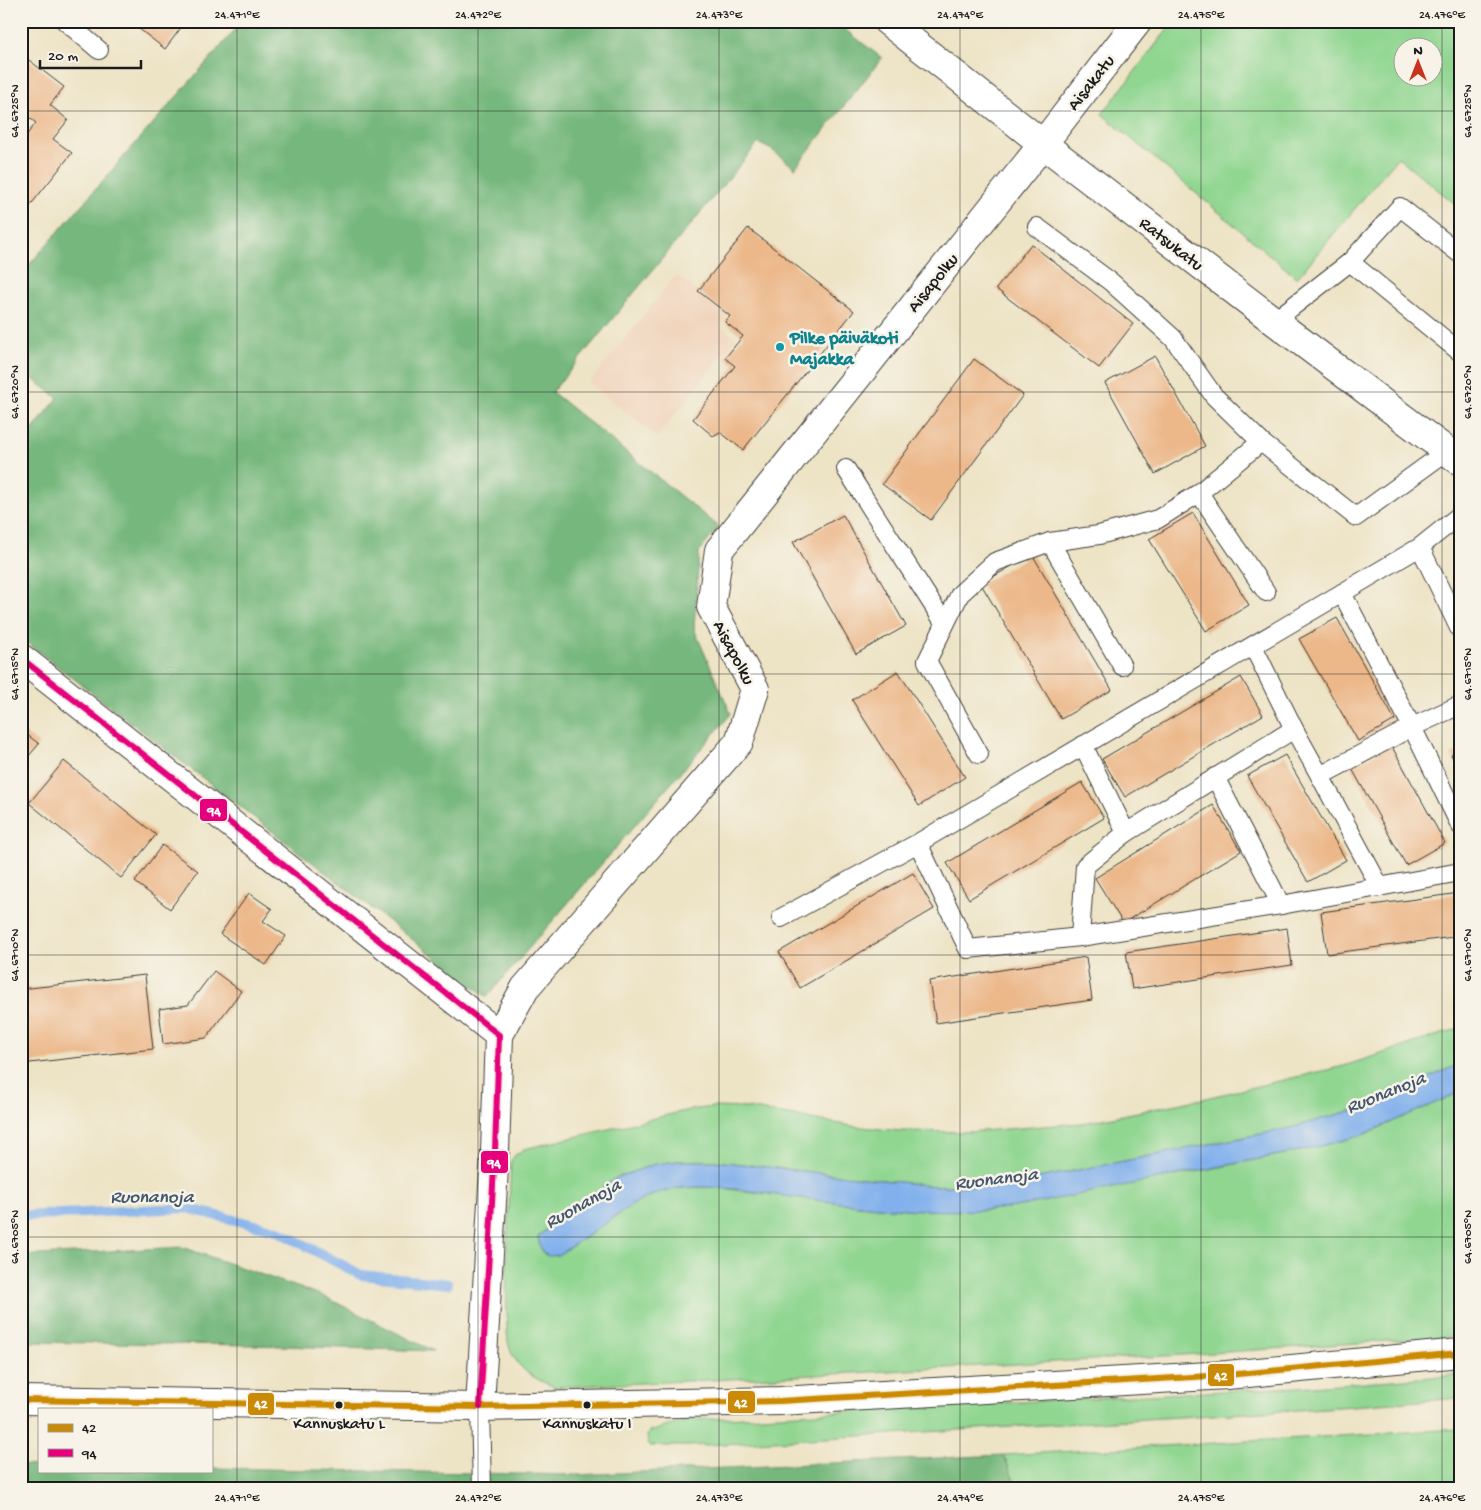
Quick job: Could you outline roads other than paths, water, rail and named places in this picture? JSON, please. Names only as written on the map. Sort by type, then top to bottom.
[{"type":"street","name":"Ratsukatu","points":[[887,21],[1043,144],[1453,456]]},
{"type":"street","name":"Aisakatu","points":[[1043,144],[1138,21]]},
{"type":"street","name":"Aisapolku","points":[[499,1034],[525,988],[739,742],[755,689],[712,607],[719,550],[1043,144]]},
{"type":"street","points":[[21,658],[499,1034],[480,1407]]},
{"type":"street","points":[[21,1400],[480,1407],[790,1400],[1227,1375],[1460,1353]]},
{"type":"lane","points":[[65,21],[100,50]]},
{"type":"lane","points":[[1274,321],[1350,262],[1400,207],[1460,254]]},
{"type":"lane","points":[[1037,227],[1111,282],[1173,338],[1214,396],[1261,442],[1356,517],[1453,456]]},
{"type":"lane","points":[[1350,262],[1460,352]]},
{"type":"lane","points":[[979,754],[927,662],[960,594],[995,562],[1050,542],[1099,535],[1158,518],[1199,493],[1261,442]]},
{"type":"lane","points":[[846,469],[945,624]]},
{"type":"lane","points":[[1199,493],[1266,592]]},
{"type":"lane","points":[[781,918],[918,843],[1420,547],[1460,515]]},
{"type":"lane","points":[[1050,542],[1122,666]]},
{"type":"lane","points":[[1420,547],[1460,630]]},
{"type":"lane","points":[[1342,593],[1412,727],[1460,825]]},
{"type":"lane","points":[[1253,646],[1294,729],[1380,887]]},
{"type":"lane","points":[[1320,776],[1412,727],[1460,705]]},
{"type":"lane","points":[[1080,937],[1085,866],[1126,832],[1294,729]]},
{"type":"lane","points":[[1083,745],[1126,832]]},
{"type":"lane","points":[[1215,777],[1281,905]]},
{"type":"lane","points":[[918,843],[968,949],[1080,937],[1281,905],[1460,872]]},
{"type":"lane","points":[[480,1407],[482,1489]]},
{"type":"water","points":[[1460,1064],[1460,1092],[1360,1136],[1304,1150],[1016,1207],[962,1211],[908,1209],[712,1187],[694,1187],[661,1192],[643,1199],[558,1255],[549,1256],[544,1254],[538,1237],[616,1178],[655,1164],[678,1161],[715,1161],[935,1186],[990,1186],[1291,1128],[1353,1110]]},
{"type":"waterway","name":"Ruonanoja","points":[[21,1216],[186,1208],[276,1230],[361,1275],[448,1284]]},
{"type":"place","name":"Pilke päiväkoti Majakka","points":[[780,347]]},
{"type":"place","name":"Kannuskatu L","points":[[339,1405]]},
{"type":"place","name":"Kannuskatu I","points":[[587,1405]]}]
